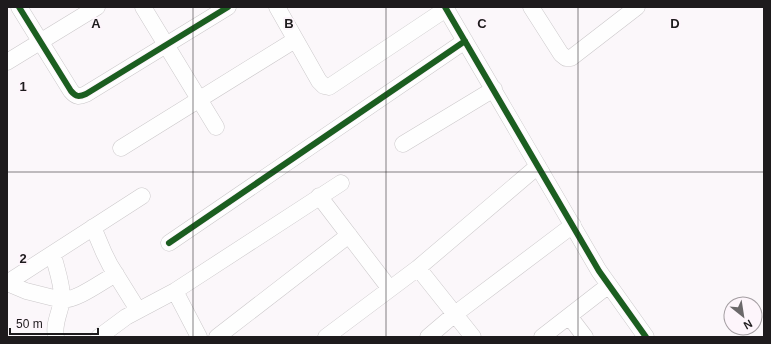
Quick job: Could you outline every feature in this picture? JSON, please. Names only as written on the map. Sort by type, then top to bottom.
[{"type":"street","points":[[19,7],[71,92],[75,96],[80,96],[167,45],[212,11],[228,7]]},
{"type":"street","points":[[7,62],[40,42],[76,12],[96,7]]},
{"type":"street","points":[[143,7],[216,127]]},
{"type":"street","points":[[277,7],[319,81],[324,86],[329,87],[446,8],[599,271],[646,337]]},
{"type":"street","points":[[531,7],[561,54],[566,58],[571,58],[577,55],[628,10]]},
{"type":"street","points":[[121,148],[295,40]]},
{"type":"street","points":[[169,243],[465,41]]},
{"type":"street","points":[[403,144],[494,89]]},
{"type":"street","points":[[326,337],[418,268],[538,166]]},
{"type":"street","points":[[99,337],[126,317],[175,291],[341,183]]},
{"type":"street","points":[[7,283],[142,196]]},
{"type":"street","points":[[319,196],[390,288]]},
{"type":"street","points":[[428,337],[455,314],[572,225]]},
{"type":"street","points":[[93,227],[104,253],[138,310]]},
{"type":"street","points":[[217,337],[349,235]]},
{"type":"street","points":[[52,254],[60,284],[62,300],[55,322],[56,337]]},
{"type":"street","points":[[418,268],[473,337]]},
{"type":"street","points":[[7,283],[26,291],[67,300],[116,274]]},
{"type":"street","points":[[542,337],[609,285]]},
{"type":"street","points":[[175,291],[199,337]]},
{"type":"street","points":[[569,316],[585,337]]},
{"type":"cycle path","points":[[19,7],[71,91],[79,96],[86,94],[228,7]]},
{"type":"cycle path","points":[[445,7],[599,271],[646,337]]},
{"type":"cycle path","points":[[169,243],[465,41]]}]
